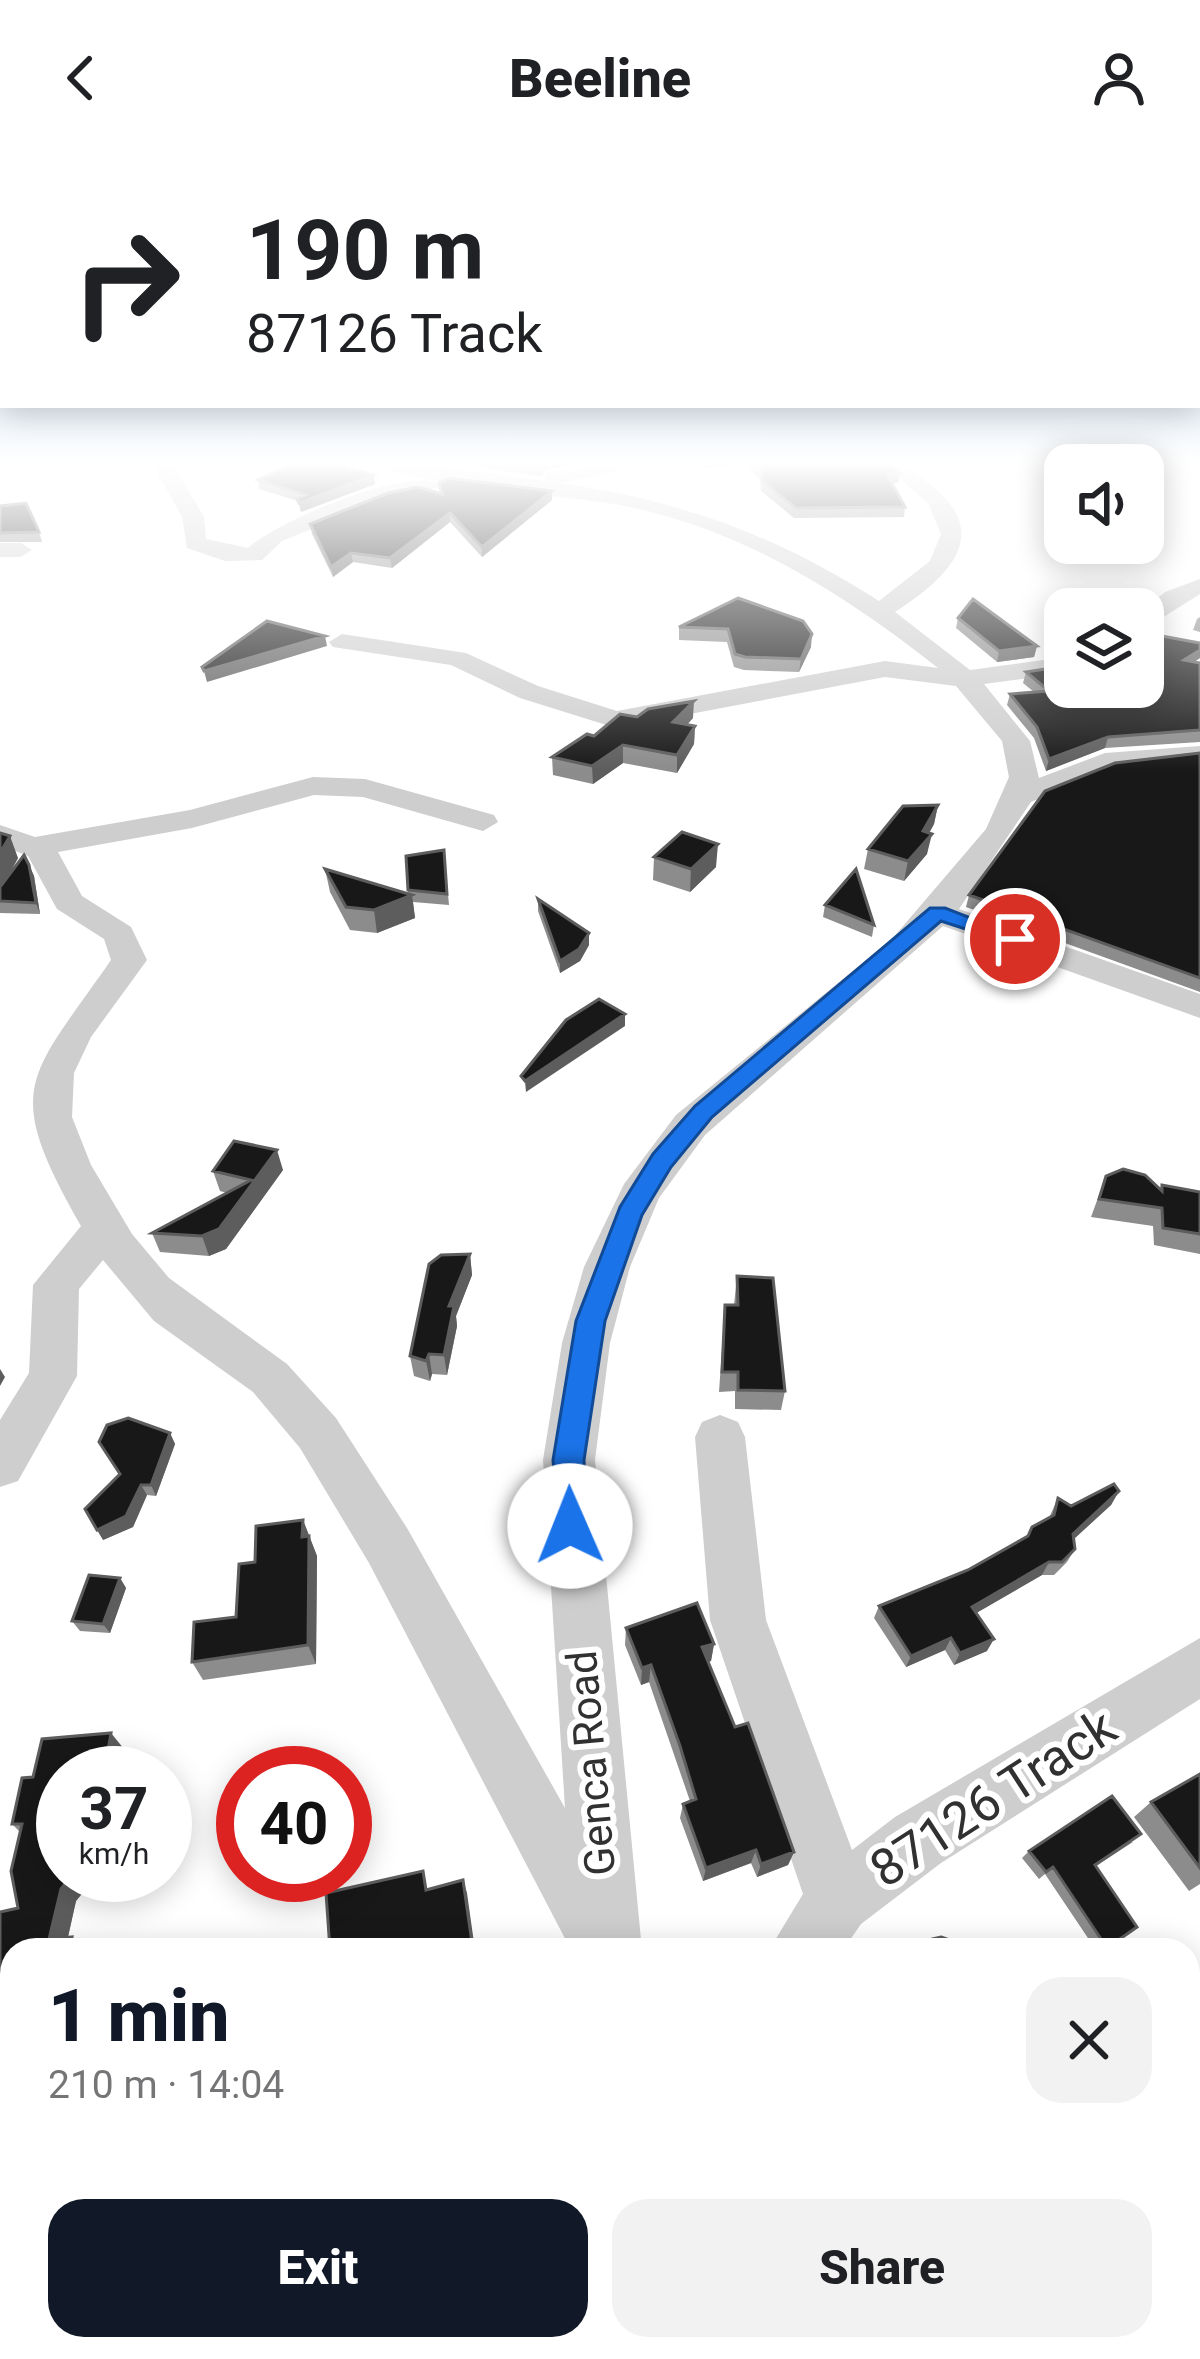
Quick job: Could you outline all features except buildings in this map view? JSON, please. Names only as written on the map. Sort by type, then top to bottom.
[{"type":"street","points":[[796,565],[877,613],[971,681],[1021,753],[1019,796],[1105,762],[1200,755]]},
{"type":"street","points":[[877,613],[941,565]]},
{"type":"street","points":[[1164,609],[1173,597],[1200,586]]},
{"type":"street","points":[[342,642],[457,658],[529,692],[616,720],[885,669],[922,670],[971,681],[1044,669]]},
{"type":"street","points":[[18,840],[192,819],[313,786],[365,788],[483,822]]},
{"type":"street","name":"Genca Road","points":[[607,1938],[569,1460],[577,1380],[604,1273],[629,1214],[662,1161],[704,1112],[938,913],[1019,796]]},
{"type":"street","points":[[18,840],[69,902],[119,934],[129,949],[129,960],[62,1053],[51,1079],[50,1112],[61,1148],[125,1258],[170,1308],[247,1359],[298,1405],[391,1551],[601,1938]]},
{"type":"street","points":[[938,913],[1200,1007]]},
{"type":"street","points":[[0,1465],[52,1376],[56,1285],[106,1225]]},
{"type":"street","points":[[720,1437],[738,1620],[820,1926]]},
{"type":"street","name":"87126 Track","points":[[820,1926],[918,1840],[1200,1666]]},
{"type":"route","points":[[570,1526],[569,1460],[577,1380],[591,1321],[604,1273],[629,1214],[662,1161],[704,1112],[938,913],[1015,939]]}]
